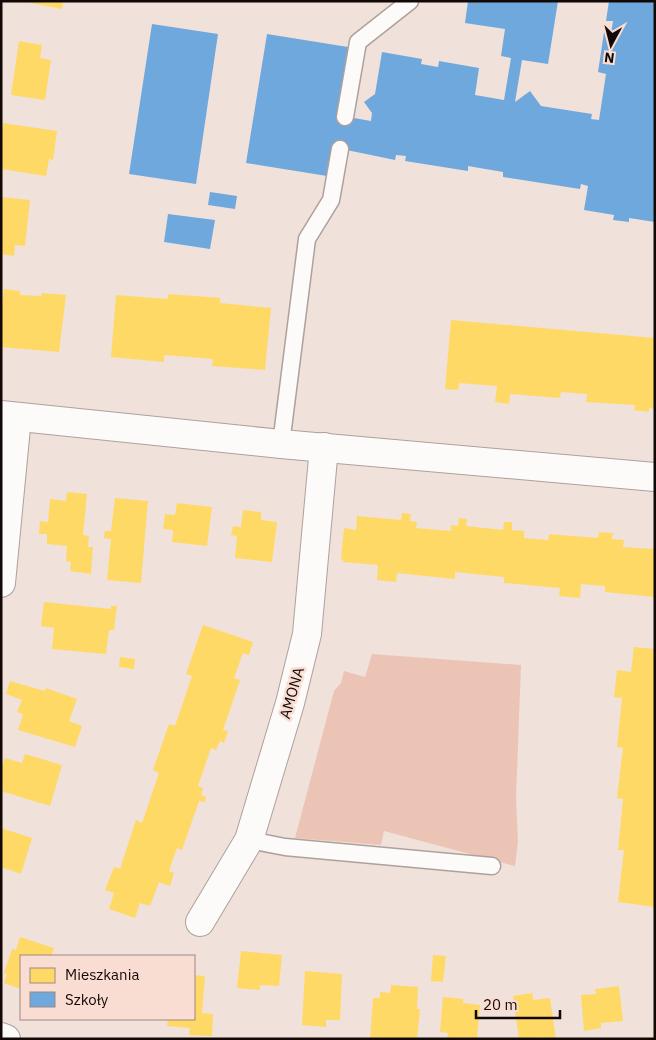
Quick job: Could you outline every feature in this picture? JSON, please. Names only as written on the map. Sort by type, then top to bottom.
[{"type":"street","points":[[1,583],[9,416],[281,444],[655,477]]},
{"type":"street","name":"AMONA","points":[[200,922],[249,840],[290,703],[307,634],[324,447]]},
{"type":"street","points":[[1,1037],[6,1039]]},
{"type":"lane","points":[[345,117],[358,42],[410,1]]},
{"type":"lane","points":[[281,444],[307,239],[331,200],[340,149]]},
{"type":"lane","points":[[249,840],[285,847],[492,866]]},
{"type":"shaded area","points":[[372,654],[521,665],[516,797],[518,842],[515,866],[384,831],[381,845],[295,838],[334,691],[341,683],[344,671],[365,677]]},
{"type":"building: Mieszkania","points":[[21,1],[63,1],[62,9]]},
{"type":"building: Mieszkania","points":[[19,41],[42,45],[40,58],[51,60],[45,100],[11,95]]},
{"type":"building: Mieszkania","points":[[3,123],[57,131],[53,160],[49,159],[46,176],[1,169],[1,134]]},
{"type":"building: Mieszkania","points":[[1,197],[30,200],[25,246],[15,245],[14,256],[1,254]]},
{"type":"building: Mieszkania","points":[[4,289],[20,291],[20,295],[41,296],[42,293],[66,295],[59,352],[1,347],[1,308]]},
{"type":"building: Mieszkania","points":[[168,294],[220,298],[220,303],[271,308],[265,370],[212,366],[213,359],[164,355],[164,362],[111,357],[116,295],[168,299]]},
{"type":"building: Mieszkania","points":[[451,320],[655,338],[655,409],[649,408],[649,412],[634,410],[635,405],[586,402],[587,394],[561,392],[560,398],[510,394],[509,404],[495,402],[497,386],[459,383],[458,390],[445,389]]},
{"type":"building: Mieszkania","points":[[67,492],[87,494],[83,535],[89,536],[88,547],[93,547],[91,574],[70,571],[71,562],[66,561],[67,546],[47,544],[47,534],[39,534],[40,521],[48,522],[50,499],[66,501]]},
{"type":"building: Mieszkania","points":[[115,498],[148,501],[141,583],[107,580],[111,539],[104,538],[105,531],[111,531]]},
{"type":"building: Mieszkania","points":[[177,503],[212,507],[207,546],[172,542],[173,530],[163,529],[165,514],[175,515]]},
{"type":"building: Mieszkania","points":[[243,510],[261,512],[261,520],[277,522],[272,562],[235,558],[237,536],[231,535],[233,526],[241,527]]},
{"type":"building: Mieszkania","points":[[402,513],[411,514],[410,521],[417,522],[416,528],[451,531],[451,525],[458,526],[459,518],[467,519],[466,526],[503,530],[504,522],[512,522],[512,530],[524,531],[524,538],[548,540],[549,534],[598,538],[599,532],[613,533],[612,539],[624,540],[623,547],[655,549],[655,597],[605,592],[605,586],[581,584],[580,598],[559,596],[560,588],[504,583],[504,577],[455,572],[455,579],[397,573],[396,582],[377,580],[378,565],[344,562],[341,558],[344,528],[356,530],[357,516],[401,520]]},
{"type":"building: Mieszkania","points":[[44,602],[111,609],[111,606],[117,606],[114,630],[109,630],[106,654],[52,649],[54,628],[41,626]]},
{"type":"building: Mieszkania","points":[[203,625],[253,642],[249,655],[243,653],[234,678],[240,680],[223,730],[228,731],[224,743],[220,741],[216,750],[211,748],[198,786],[203,788],[201,795],[206,797],[205,802],[199,801],[182,850],[177,848],[169,871],[174,873],[170,886],[159,882],[150,906],[140,903],[135,918],[109,909],[114,893],[105,890],[114,867],[120,869],[136,820],[142,823],[159,773],[153,770],[169,724],[175,726],[192,676],[186,674]]},
{"type":"building: Mieszkania","points":[[634,647],[655,649],[655,907],[618,902],[624,850],[618,850],[623,799],[617,798],[623,748],[617,747],[622,698],[614,697],[617,670],[631,672]]},
{"type":"building: Mieszkania","points":[[120,657],[135,659],[134,669],[119,667]]},
{"type":"building: Mieszkania","points":[[10,681],[45,691],[46,688],[77,699],[69,721],[82,726],[75,747],[18,730],[23,714],[17,712],[22,700],[6,694]]},
{"type":"building: Mieszkania","points":[[25,754],[62,765],[50,806],[1,791],[1,769],[5,758],[22,763]]},
{"type":"building: Mieszkania","points":[[1,828],[32,838],[21,874],[1,867]]},
{"type":"building: Mieszkania","points":[[20,937],[54,948],[51,955],[20,955],[20,989],[4,983],[7,974],[4,973],[12,949],[16,950]]},
{"type":"building: Mieszkania","points":[[241,951],[282,955],[279,986],[260,985],[260,990],[237,988]]},
{"type":"building: Mieszkania","points":[[433,955],[446,956],[443,982],[431,981]]},
{"type":"building: Mieszkania","points":[[305,971],[342,974],[340,1020],[326,1020],[326,1027],[302,1025]]},
{"type":"building: Mieszkania","points":[[195,975],[205,976],[202,1013],[213,1014],[212,1036],[189,1035],[190,1028],[167,1026],[168,1020],[195,1020]]},
{"type":"building: Mieszkania","points":[[391,985],[418,987],[417,1009],[420,1009],[417,1039],[370,1039],[373,998],[380,998],[380,992],[390,993]]},
{"type":"building: Mieszkania","points":[[619,986],[623,1021],[601,1023],[601,1028],[584,1031],[581,995],[596,994],[595,989]]},
{"type":"building: Mieszkania","points":[[532,993],[533,1000],[550,998],[556,1039],[546,1039],[546,1037],[519,1039],[513,996]]},
{"type":"building: Mieszkania","points":[[443,997],[463,999],[463,1003],[480,1005],[477,1039],[462,1037],[460,1039],[447,1039],[448,1033],[440,1032]]},
{"type":"building: Szkoły","points":[[468,1],[558,1],[548,64],[522,60],[515,102],[530,91],[541,106],[592,114],[591,119],[599,120],[606,74],[598,72],[604,32],[611,33],[613,21],[606,21],[609,1],[655,1],[655,222],[629,218],[629,222],[613,220],[614,215],[584,210],[588,186],[581,184],[580,189],[503,177],[503,172],[468,166],[468,171],[405,161],[406,156],[396,155],[395,160],[332,147],[327,176],[246,163],[267,34],[348,47],[337,115],[371,121],[372,113],[364,102],[375,94],[382,52],[422,59],[421,64],[438,67],[439,61],[479,68],[475,95],[504,100],[511,58],[501,56],[505,29],[465,23]]},
{"type":"building: Szkoły","points":[[152,24],[218,34],[196,184],[129,174]]},
{"type":"building: Szkoły","points":[[210,192],[237,196],[235,209],[208,205]]},
{"type":"building: Szkoły","points":[[168,214],[215,220],[210,249],[164,242]]}]
